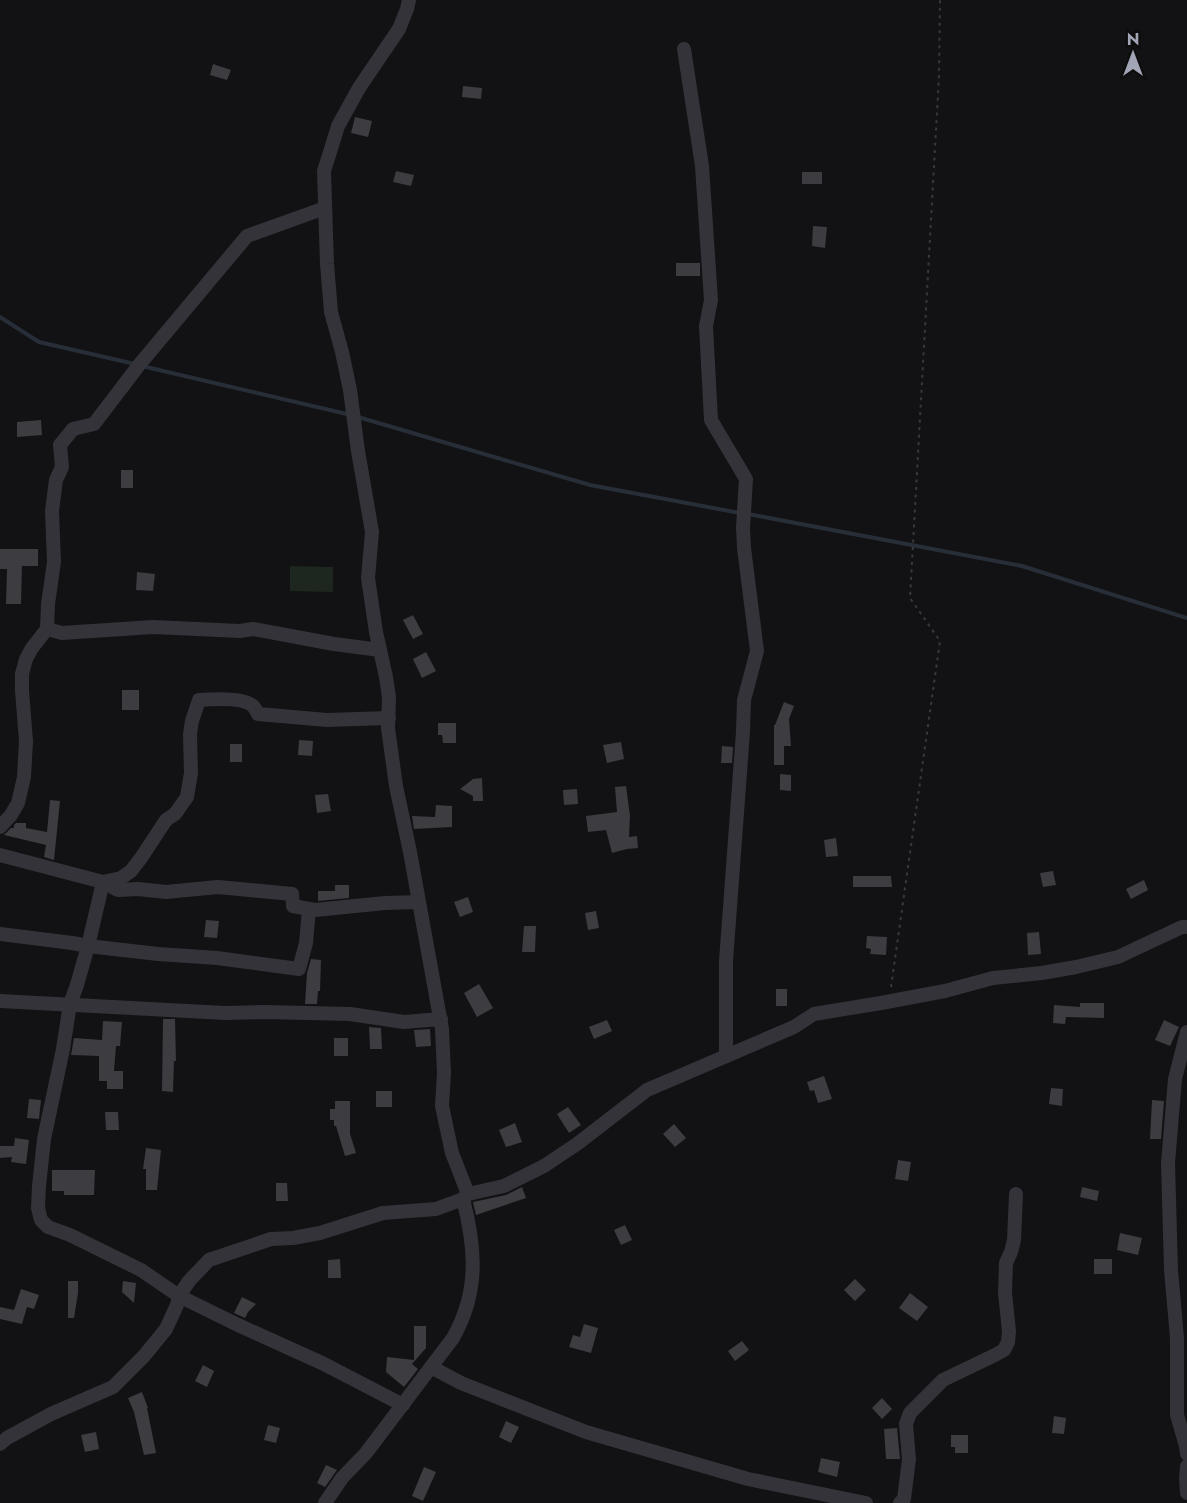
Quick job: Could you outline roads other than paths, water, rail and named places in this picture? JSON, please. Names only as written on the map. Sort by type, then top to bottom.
[{"type":"street","points":[[325,1503],[342,1478],[366,1452],[453,1338],[462,1322],[473,1279],[474,1256],[466,1197],[452,1153],[442,1106],[444,1073],[441,1019],[396,786],[388,728],[389,697],[368,578],[372,532],[350,390],[331,312],[327,264],[324,171],[338,126],[359,88],[399,29],[409,0]]},
{"type":"street","points":[[684,49],[702,166],[711,300],[706,326],[711,420],[746,479],[744,548],[757,651],[744,700],[726,961],[726,1056]]},
{"type":"street","points":[[0,827],[18,803],[24,777],[26,741],[22,674],[32,648],[47,629],[54,562],[52,511],[56,480],[62,467],[60,445],[73,429],[94,424],[139,365],[247,236],[325,208]]},
{"type":"street","points":[[47,629],[62,633],[153,627],[240,631],[253,629],[380,650]]},
{"type":"street","points":[[103,882],[121,878],[131,871],[166,820],[174,814],[187,797],[191,772],[190,734],[199,700],[219,698],[240,701],[252,705],[258,714],[293,718],[327,720],[388,718]]},
{"type":"street","points":[[0,855],[103,882],[118,890],[138,889],[166,892],[218,887],[292,894],[293,906],[315,910],[419,902]]},
{"type":"street","points":[[103,882],[88,946],[70,1004],[63,1050],[44,1139],[38,1208],[41,1220],[48,1227],[70,1235],[141,1270],[179,1296],[403,1405]]},
{"type":"street","points":[[0,934],[300,969],[306,943],[309,909]]},
{"type":"street","points":[[0,1444],[51,1414],[113,1388],[166,1329],[179,1296],[189,1281],[209,1260],[271,1239],[320,1233],[383,1213],[436,1209],[504,1186],[544,1166],[577,1144],[647,1090],[794,1028],[814,1014],[945,991],[993,978],[1077,967],[1118,957],[1182,927],[1187,927]]},
{"type":"street","points":[[0,1001],[225,1012],[350,1014],[404,1022],[441,1019]]},
{"type":"street","points":[[1187,1032],[1175,1079],[1168,1163],[1172,1270],[1177,1338],[1182,1356],[1177,1415],[1187,1454]]},
{"type":"street","points":[[900,1503],[904,1499],[909,1459],[906,1424],[910,1413],[943,1380],[1004,1350],[1008,1342],[1010,1331],[1005,1293],[1006,1263],[1014,1240],[1016,1194]]},
{"type":"street","points":[[431,1367],[462,1383],[586,1432],[748,1479],[866,1503]]},
{"type":"street","points":[[1187,1466],[1187,1493]]},
{"type":"waterway","points":[[0,317],[39,342],[135,364]]},
{"type":"waterway","points":[[142,366],[351,415]]},
{"type":"waterway","points":[[358,417],[590,485],[740,513]]},
{"type":"waterway","points":[[748,514],[1022,566],[1187,618]]}]
